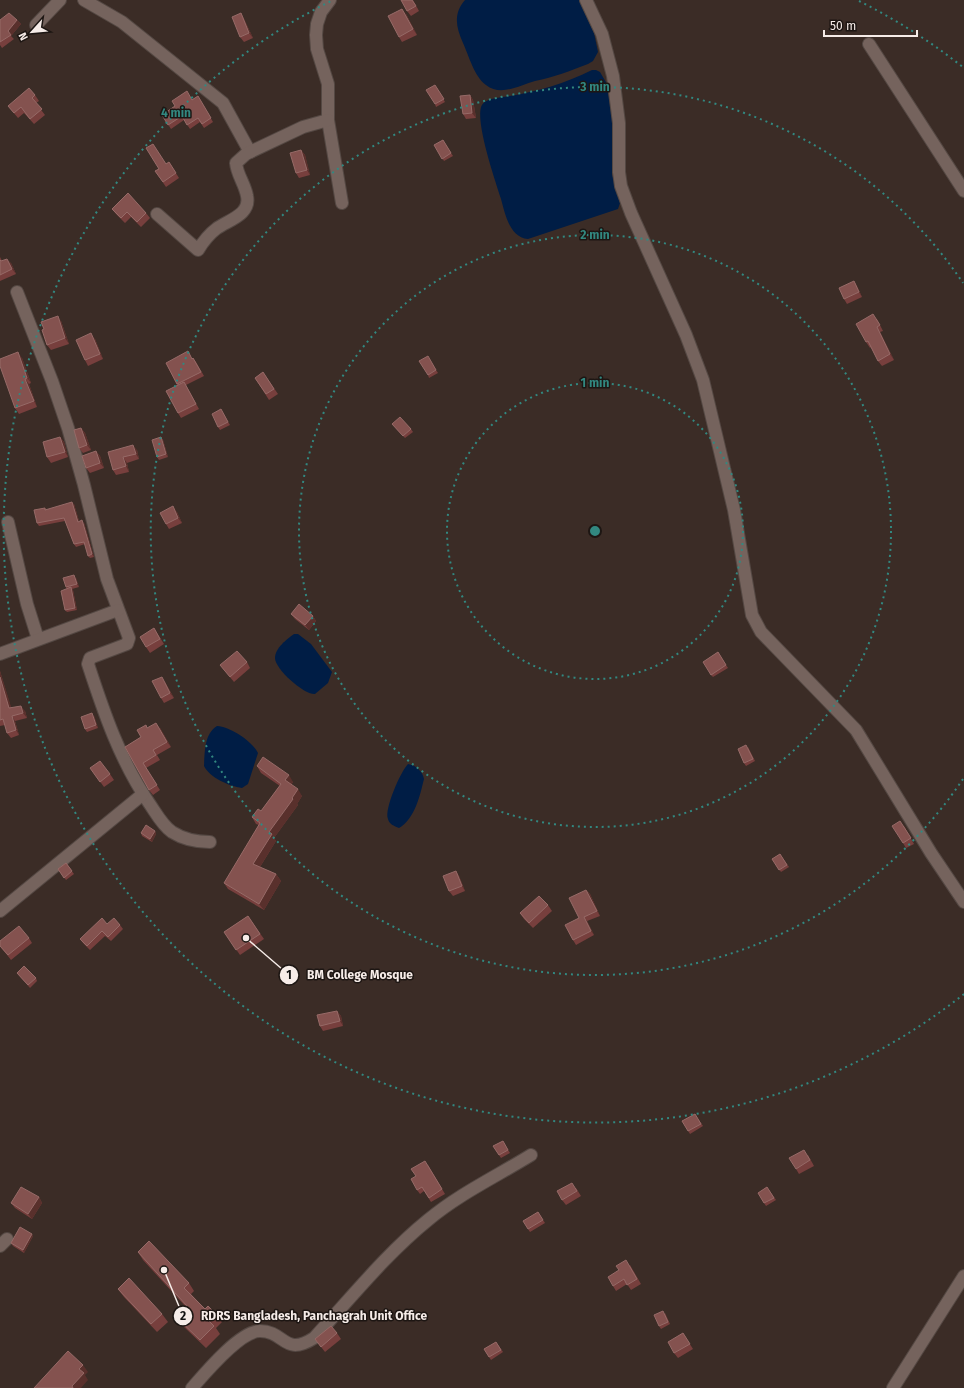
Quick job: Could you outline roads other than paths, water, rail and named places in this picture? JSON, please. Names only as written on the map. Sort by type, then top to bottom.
[{"type":"street","points":[[36,25],[60,0]]},
{"type":"street","points":[[84,0],[122,22],[224,103],[250,152]]},
{"type":"street","points":[[330,0],[321,12],[317,24],[316,35],[317,49],[328,84],[328,120],[342,203]]},
{"type":"street","points":[[586,0],[602,34],[613,76],[619,123],[619,172],[621,186],[631,213],[686,335],[703,380],[734,510],[749,600],[756,624],[768,640],[856,730],[931,853],[964,902]]},
{"type":"street","points":[[869,44],[964,191]]},
{"type":"street","points":[[157,214],[198,250],[205,239],[215,229],[240,215],[245,210],[247,195],[237,171],[236,163],[250,152],[304,127],[328,120]]},
{"type":"street","points":[[16,292],[52,381],[68,428],[84,485],[107,579],[129,638],[127,644],[90,658],[88,664],[118,750],[143,794],[162,822],[180,836],[200,842],[210,842]]},
{"type":"street","points":[[8,522],[27,604],[38,639]]},
{"type":"street","points":[[0,654],[118,610]]},
{"type":"street","points":[[0,911],[143,794]]},
{"type":"street","points":[[192,1388],[235,1344],[252,1332],[267,1332],[293,1345],[299,1346],[314,1338],[404,1241],[424,1223],[448,1205],[531,1155]]},
{"type":"street","points":[[893,1388],[964,1276]]},
{"type":"water","points":[[465,0],[579,0],[594,33],[598,52],[593,61],[562,74],[510,89],[498,90],[492,88],[482,81],[475,71],[457,26],[457,16],[461,5]]},
{"type":"water","points":[[592,70],[600,72],[607,84],[613,126],[612,174],[620,203],[618,209],[528,239],[522,238],[509,224],[504,211],[481,126],[481,107],[483,103],[489,100],[545,88]]},
{"type":"water","points":[[294,634],[298,634],[311,644],[332,672],[328,683],[315,694],[310,693],[298,686],[276,663],[275,658],[277,651],[288,638]]},
{"type":"water","points":[[217,726],[223,727],[240,735],[255,748],[258,753],[248,784],[242,788],[220,781],[215,778],[204,766],[207,738]]},
{"type":"water","points":[[408,764],[419,769],[424,779],[419,799],[413,813],[405,824],[399,828],[389,822],[387,814],[394,790],[401,774]]},
{"type":"place","name":"BM College Mosque","points":[[246,938]]},
{"type":"place","name":"RDRS Bangladesh, Panchagrah Unit Office","points":[[164,1270]]}]
